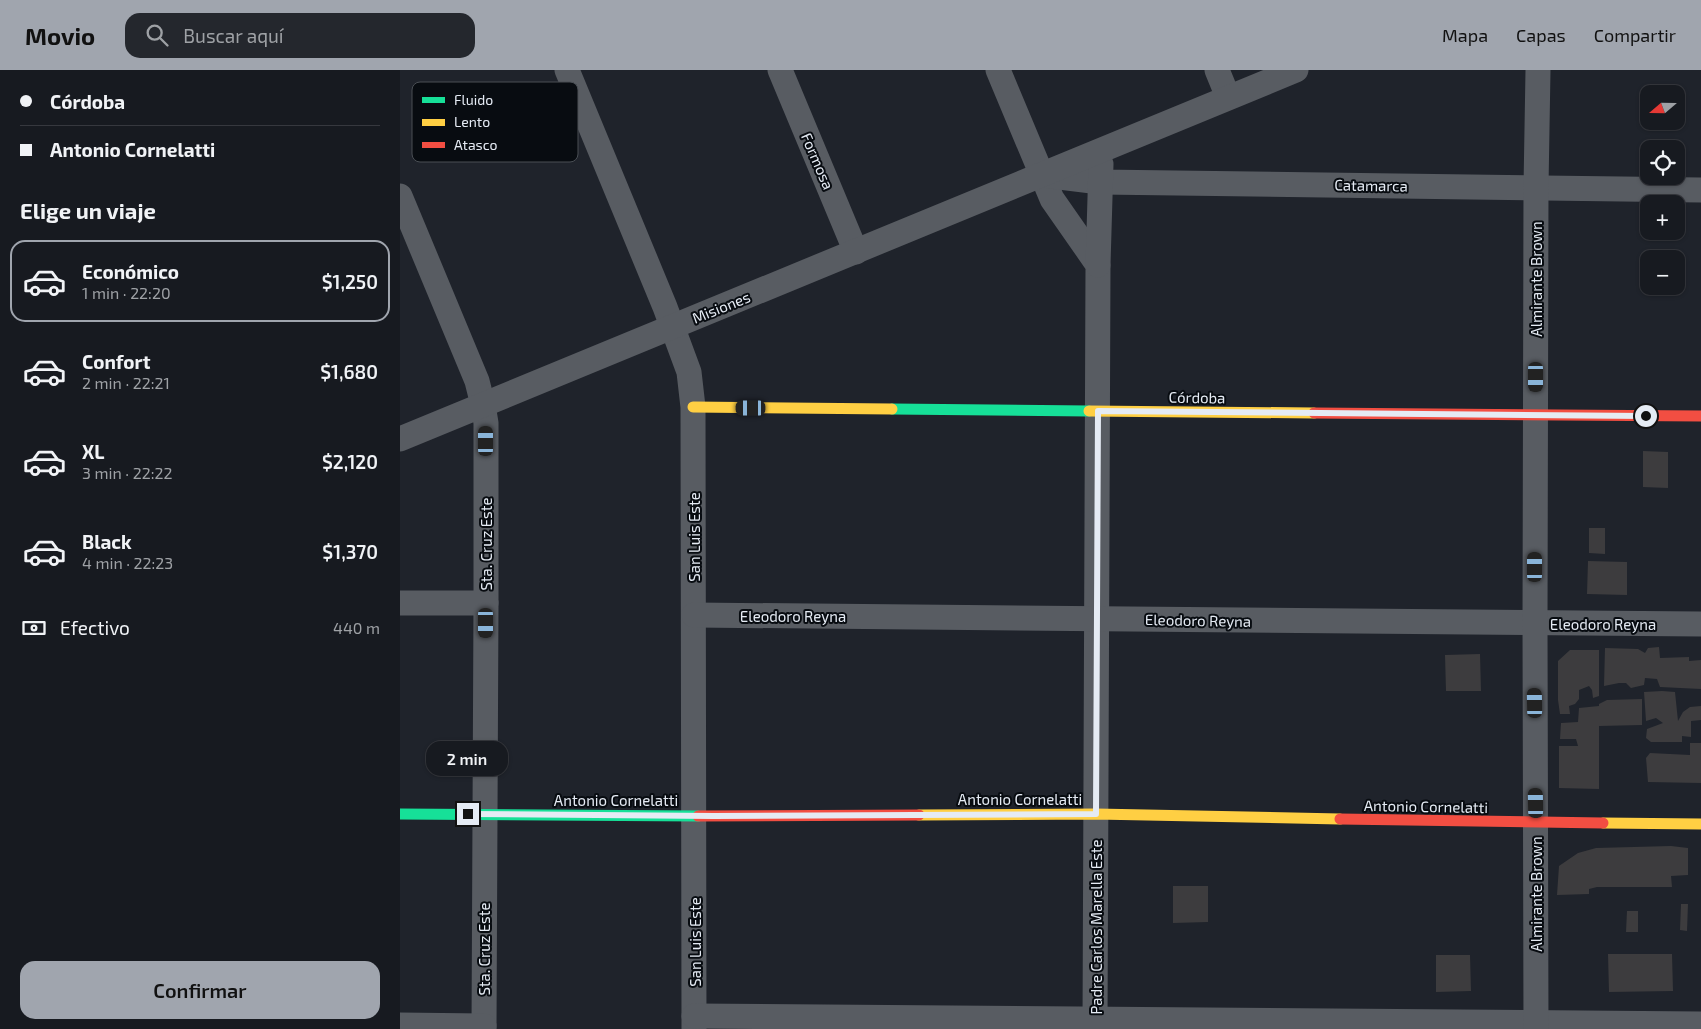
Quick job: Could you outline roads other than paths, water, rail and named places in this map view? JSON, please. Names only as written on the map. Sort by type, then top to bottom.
[{"type":"street","name":"San Luis Este","points":[[567,70],[572,82]]},
{"type":"street","name":"Formosa","points":[[780,70],[856,252]]},
{"type":"street","points":[[998,70],[1052,199],[1098,265]]},
{"type":"street","points":[[1217,70],[1228,97]]},
{"type":"street","name":"Misiones","points":[[400,439],[1296,70]]},
{"type":"street","name":"Almirante Brown","points":[[1536,1026],[1535,624],[1538,70]]},
{"type":"street","name":"San Luis Este","points":[[578,97],[673,327],[689,372],[693,407],[694,1023]]},
{"type":"street","name":"Padre Carlos Marella Este","points":[[1095,1024],[1098,265],[1102,149]]},
{"type":"street","name":"Catamarca","points":[[1041,175],[1100,182],[1701,190]]},
{"type":"street","name":"Sta. Cruz Este","points":[[400,196],[477,381],[486,423],[484,1028]]},
{"type":"street","name":"Córdoba","points":[[693,407],[1701,416]]},
{"type":"street","points":[[400,603],[486,604]]},
{"type":"street","name":"Eleodoro Reyna","points":[[694,615],[1701,624]]},
{"type":"street","name":"Antonio Cornelatti","points":[[400,814],[695,816],[1096,814],[1536,823],[1701,824]]},
{"type":"street","points":[[694,1023],[1536,1026],[1701,1024]]},
{"type":"street","points":[[400,1025],[484,1028]]}]
